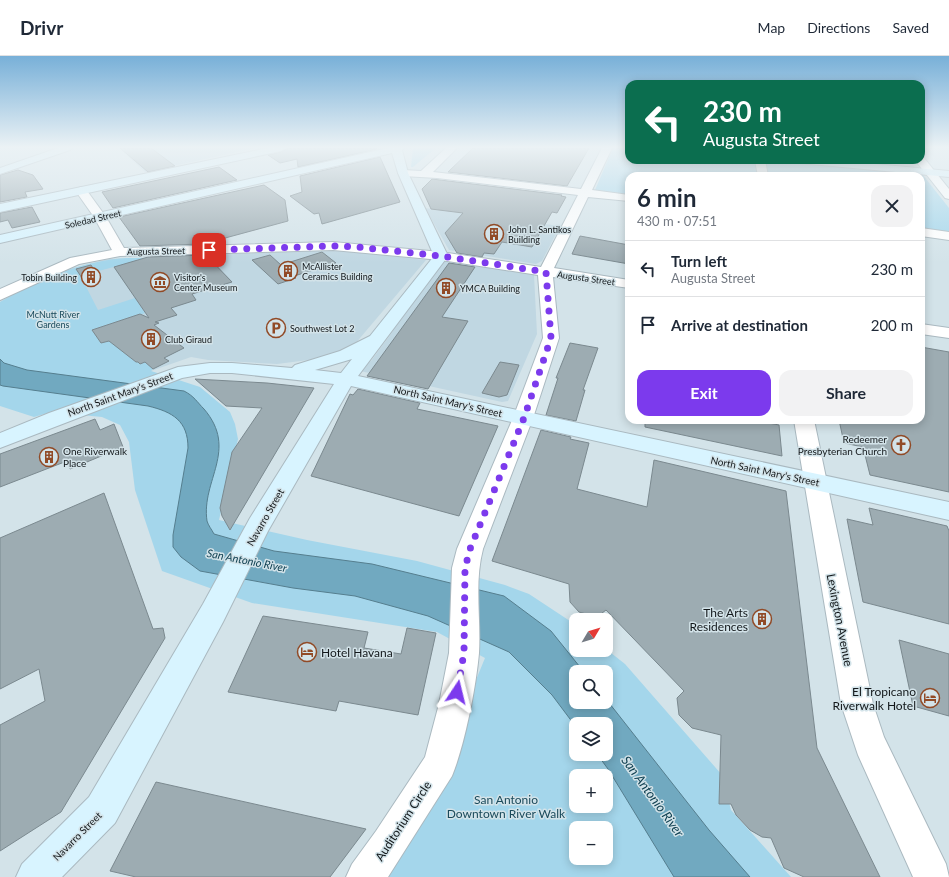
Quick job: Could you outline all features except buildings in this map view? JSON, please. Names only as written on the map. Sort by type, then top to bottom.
[{"type":"main road","points":[[0,208],[99,186]]},
{"type":"main road","name":"Soledad Street","points":[[0,240],[234,186]]},
{"type":"main road","points":[[409,186],[441,256]]},
{"type":"main road","name":"Navarro Street","points":[[35,877],[102,810],[259,525],[346,379],[441,256]]},
{"type":"main road","points":[[288,373],[346,355],[380,335]]},
{"type":"main road","name":"North Saint Mary's Street","points":[[0,441],[56,418],[178,373],[210,368],[288,373],[346,379],[949,511]]},
{"type":"street","points":[[529,186],[625,198]]},
{"type":"street","points":[[546,272],[589,186]]},
{"type":"street","points":[[941,186],[949,196]]},
{"type":"street","points":[[81,190],[100,217],[120,252]]},
{"type":"street","points":[[925,233],[949,236]]},
{"type":"street","name":"Augusta Street","points":[[0,295],[75,261],[120,252],[333,246],[441,256],[625,283]]},
{"type":"street","name":"Auditorium Circle","points":[[365,877],[389,844],[440,764],[455,704],[464,653],[465,568],[470,549],[524,418],[551,338],[546,272]]},
{"type":"street","points":[[925,330],[949,333]]},
{"type":"street","name":"Lexington Avenue","points":[[805,424],[857,704],[870,743],[933,877]]},
{"type":"shaded area","points":[[425,208],[560,226],[542,261],[536,264],[449,250]]},
{"type":"shaded area","points":[[335,250],[426,260],[355,344],[343,351],[316,359],[277,364],[208,360],[191,357],[151,371],[0,314],[0,302],[13,294],[73,268],[109,259]]},
{"type":"shaded area","points":[[445,261],[534,275],[537,334],[508,401],[502,402],[360,371],[367,362],[371,361],[393,331],[391,329]]},
{"type":"green space","points":[[597,186],[625,186],[625,194],[595,190]]},
{"type":"green space","points":[[925,186],[932,186],[949,208],[949,232],[925,229]]},
{"type":"green space","name":"San Antonio Downtown River Walk","points":[[128,258],[147,258],[95,272],[91,265],[77,269],[98,310],[135,298],[145,313],[92,330],[101,343],[125,335],[123,352],[136,362],[145,362],[153,369],[151,371],[200,387],[230,412],[235,424],[238,439],[219,520],[307,540],[417,561],[505,585],[529,594],[569,620],[569,657],[613,657],[613,655],[625,664],[722,775],[731,810],[791,877],[376,877],[455,731],[485,658],[437,632],[252,603],[162,571],[135,490],[129,442],[120,425],[102,417],[51,412],[34,417],[0,406],[0,302],[30,286],[62,272],[94,263]]},
{"type":"water","name":"San Antonio River","points":[[0,359],[4,363],[27,370],[184,391],[195,399],[204,409],[214,424],[218,438],[219,452],[207,506],[207,521],[214,534],[274,551],[372,564],[504,596],[551,631],[569,653],[569,657],[572,657],[578,665],[569,665],[569,709],[613,708],[709,830],[750,877],[674,877],[613,777],[613,769],[608,769],[602,761],[613,761],[613,717],[569,718],[552,695],[509,652],[428,616],[355,596],[293,588],[200,571],[181,557],[173,547],[173,535],[188,448],[185,431],[182,424],[172,415],[157,408],[148,406],[0,385]]},
{"type":"place","name":"John L. Santikos Building","points":[[494,234]]},
{"type":"place","name":"McAllister Ceramics Building","points":[[288,271]]},
{"type":"place","name":"Tobin Building","points":[[91,277]]},
{"type":"place","name":"Visitor's Center Museum","points":[[160,282]]},
{"type":"place","name":"YMCA Building","points":[[446,288]]},
{"type":"place","name":"Southwest Lot 2","points":[[276,328]]},
{"type":"place","name":"Club Giraud","points":[[151,339]]},
{"type":"place","name":"Redeemer Presbyterian Church","points":[[901,445]]},
{"type":"place","name":"One Riverwalk Place","points":[[49,457]]},
{"type":"place","name":"The Arts Residences","points":[[762,619]]},
{"type":"place","name":"Hotel Havana","points":[[307,652]]},
{"type":"place","name":"El Tropicano Riverwalk Hotel","points":[[930,698]]},
{"type":"route","points":[[209,250],[333,246],[357,247],[441,256],[546,272],[551,338],[530,394],[524,418],[470,549],[465,568],[464,653],[457,692]]},
{"type":"park label","name":"McNutt River Gardens","points":[[53,320]]}]
